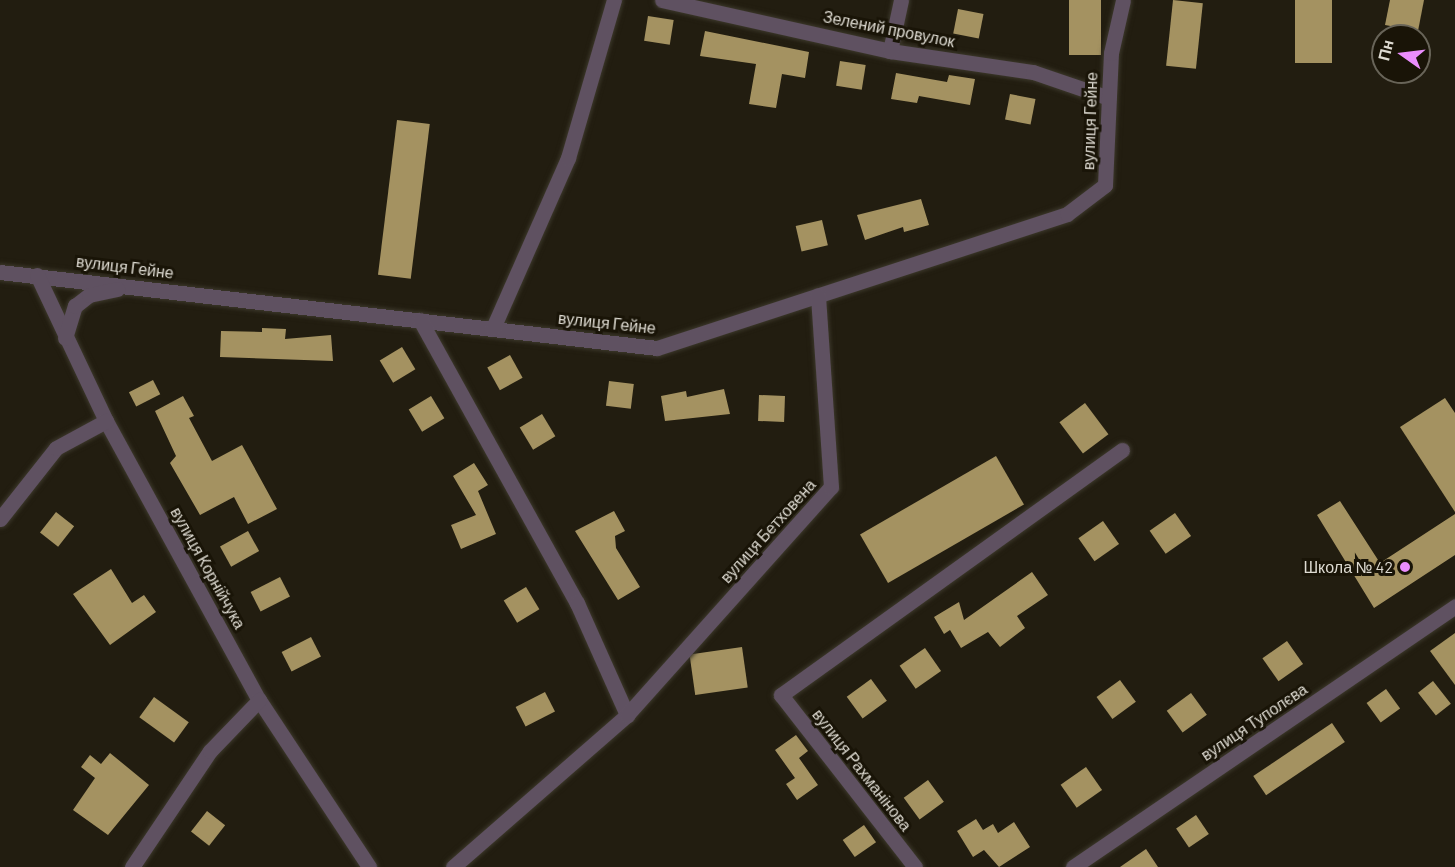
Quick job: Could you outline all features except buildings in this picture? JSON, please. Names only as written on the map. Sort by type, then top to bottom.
[{"type":"street","points":[[493,328],[568,158],[614,0]]},
{"type":"street","name":"Зелений провулок","points":[[662,0],[890,51],[1033,72],[1109,98]]},
{"type":"street","points":[[890,51],[901,0]]},
{"type":"street","name":"вулиця Гейне","points":[[0,272],[657,348],[1067,214],[1105,185],[1111,53],[1123,0]]},
{"type":"street","name":"вулиця Корнійчука","points":[[37,275],[65,339],[106,422],[259,700],[369,867]]},
{"type":"street","points":[[65,339],[75,306],[89,295],[129,286]]},
{"type":"street","name":"вулиця Бетховена","points":[[453,867],[627,715],[831,487],[818,295]]},
{"type":"street","points":[[420,320],[577,603],[627,715]]},
{"type":"street","points":[[0,519],[56,448],[106,422]]},
{"type":"street","name":"вулиця Рахманінова","points":[[915,867],[781,695],[1122,450]]},
{"type":"street","name":"вулиця Туполєва","points":[[1073,867],[1455,606]]},
{"type":"street","points":[[132,867],[210,751],[259,700]]},
{"type":"place","name":"Школа № 42","points":[[1405,567]]}]
